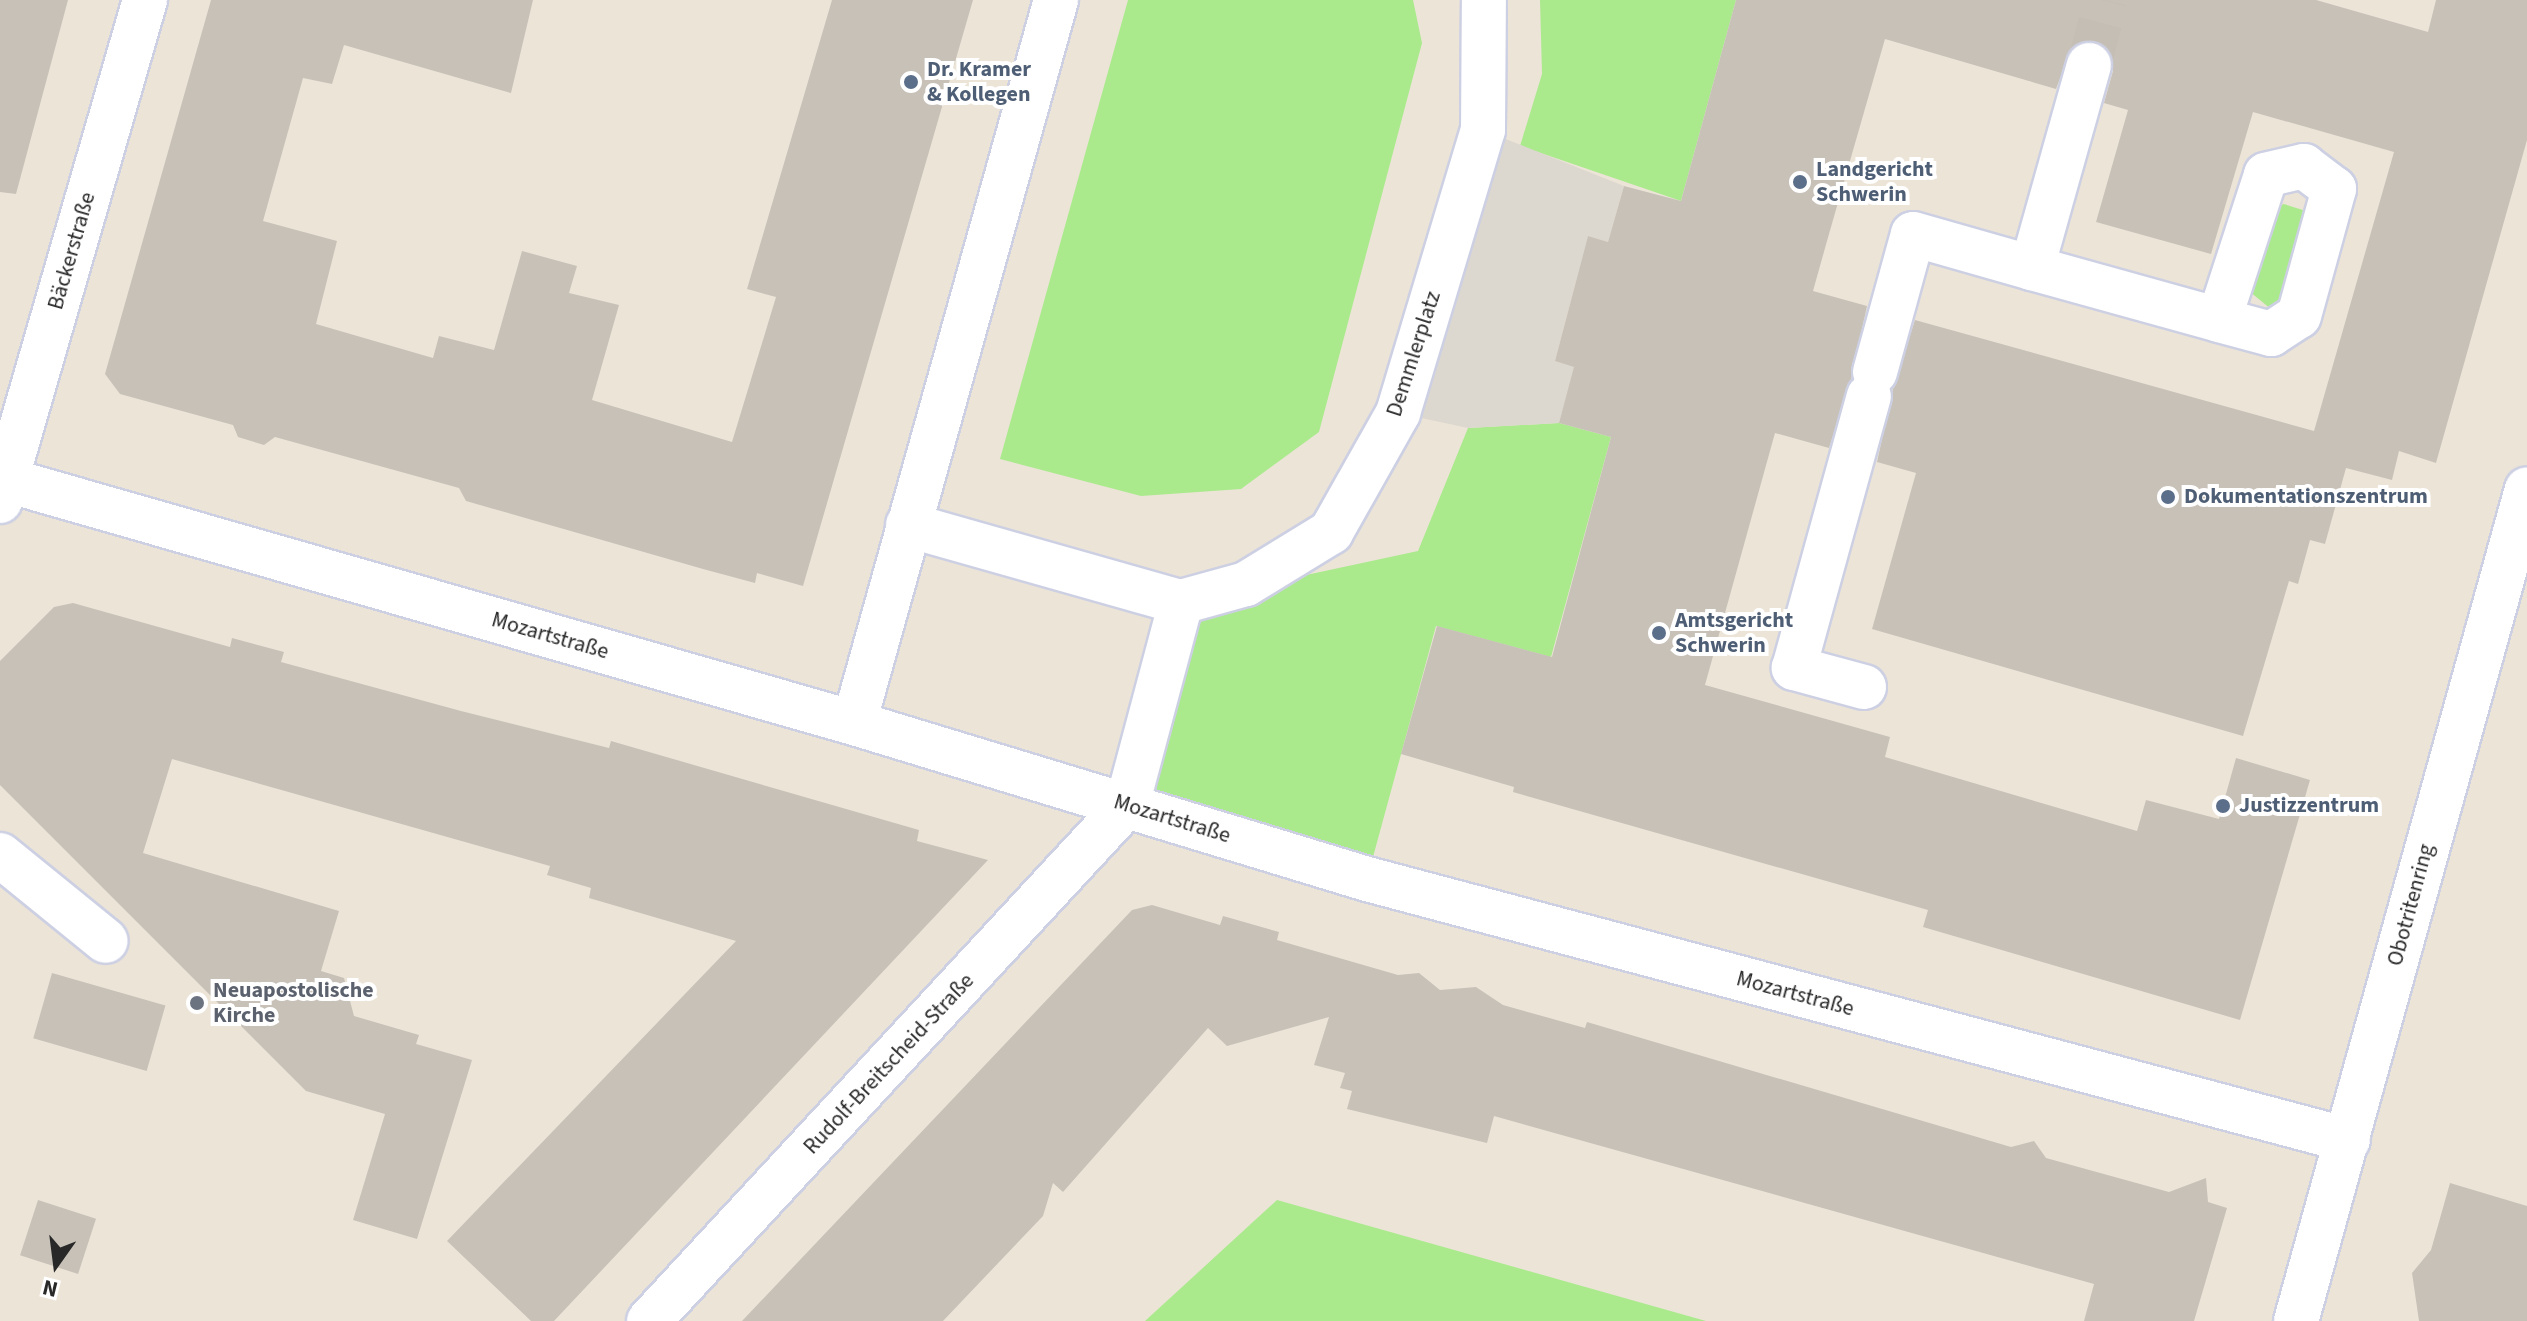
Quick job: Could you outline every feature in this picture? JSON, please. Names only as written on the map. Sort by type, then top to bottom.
[{"type":"street","name":"Bäckerstraße","points":[[2,486],[145,0]]},
{"type":"street","points":[[854,723],[1056,0]]},
{"type":"street","name":"Demmlerplatz","points":[[1181,602],[1246,584],[1331,532],[1398,413],[1483,130],[1484,0]]},
{"type":"street","points":[[2032,268],[2089,65]]},
{"type":"street","points":[[1864,687],[1794,668],[1913,234],[2219,320]]},
{"type":"street","name":"Mozartstraße","points":[[2,486],[854,723],[1367,879],[2348,1140]]},
{"type":"street","name":"Obotritenring","points":[[2296,1321],[2527,489]]},
{"type":"street","points":[[908,525],[1181,602],[1127,805]]},
{"type":"street","name":"Rudolf-Breitscheid-Straße","points":[[649,1321],[1127,805]]},
{"type":"street","points":[[0,855],[106,941]]},
{"type":"green space","points":[[1128,0],[1413,0],[1422,43],[1319,432],[1241,489],[1141,496],[1000,459]]},
{"type":"green space","points":[[1540,0],[1736,0],[1681,201],[1520,146],[1542,74]]},
{"type":"green space","points":[[2284,204],[2306,211],[2295,294],[2272,310],[2249,291],[2275,208]]},
{"type":"green space","points":[[1559,423],[1611,437],[1551,657],[1436,626],[1367,879],[1127,805],[1181,602],[1418,551],[1468,428]]},
{"type":"green space","points":[[1277,1200],[1706,1321],[1145,1321]]},
{"type":"shaded area","points":[[1483,130],[1624,186],[1608,242],[1588,236],[1555,361],[1575,367],[1559,423],[1468,428],[1398,413]]},
{"type":"building","points":[[0,0],[68,0],[16,194],[0,192]]},
{"type":"building","points":[[211,0],[533,0],[511,93],[344,45],[332,84],[303,78],[263,221],[337,241],[316,324],[433,358],[439,336],[494,350],[522,251],[577,266],[569,293],[619,305],[592,400],[732,442],[776,297],[747,289],[832,0],[973,0],[803,586],[757,573],[755,583],[703,569],[466,501],[459,488],[275,437],[264,445],[238,437],[233,425],[120,394],[105,374]]},
{"type":"building","points":[[1736,0],[2316,0],[2428,32],[2436,0],[2527,0],[2527,140],[2436,463],[2399,451],[2392,480],[2346,468],[2325,544],[2310,540],[2298,584],[2289,581],[2243,736],[1872,629],[1916,473],[1877,462],[1893,389],[1915,320],[2314,431],[2394,152],[2253,112],[2211,254],[2096,222],[2128,110],[2104,103],[2113,71],[2106,47],[2095,41],[2072,47],[2056,89],[1885,39],[1827,241],[1813,291],[1867,306],[1851,379],[1829,448],[1775,433],[1705,685],[1890,737],[1885,757],[2137,831],[2146,800],[2219,819],[2236,758],[2310,780],[2240,1020],[1923,927],[1928,910],[1513,792],[1514,787],[1401,754],[1437,626],[1552,657],[1611,437],[1559,423],[1574,367],[1555,361],[1588,236],[1608,242],[1624,186],[1681,201]]},
{"type":"building","points":[[73,603],[230,647],[232,638],[284,652],[281,662],[461,711],[609,748],[611,741],[919,830],[917,841],[988,860],[554,1321],[531,1321],[447,1241],[736,941],[589,898],[591,888],[547,875],[550,866],[172,759],[143,853],[339,911],[321,971],[344,978],[354,1016],[419,1035],[416,1044],[472,1060],[417,1239],[353,1220],[385,1114],[306,1091],[0,785],[0,661],[54,607]]},
{"type":"building","points":[[1152,905],[1220,925],[1223,916],[1279,932],[1277,940],[1398,975],[1419,973],[1440,990],[1476,987],[1503,1005],[1585,1028],[1587,1022],[2011,1147],[2034,1141],[2046,1158],[2169,1192],[2206,1178],[2208,1202],[2227,1208],[2194,1321],[2084,1321],[2094,1284],[1494,1116],[1487,1143],[1347,1109],[1352,1091],[1340,1088],[1345,1073],[1314,1065],[1329,1017],[1227,1046],[1208,1028],[1063,1192],[1053,1183],[1043,1216],[943,1321],[742,1321],[1132,910]]},
{"type":"building","points":[[52,973],[165,1006],[147,1071],[33,1038]]},
{"type":"building","points":[[2450,1183],[2527,1206],[2527,1321],[2419,1321],[2412,1273],[2431,1250]]},
{"type":"building","points":[[38,1200],[96,1219],[78,1274],[20,1255]]},
{"type":"tunnel","points":[[2089,65],[2106,0]]},
{"type":"place","name":"Dr. Kramer & Kollegen","points":[[911,82]]},
{"type":"place","name":"Landgericht Schwerin","points":[[1800,182]]},
{"type":"place","name":"Dokumentationszentrum","points":[[2168,497]]},
{"type":"place","name":"Amtsgericht Schwerin","points":[[1659,633]]},
{"type":"place","name":"Justizzentrum","points":[[2223,806]]},
{"type":"place","name":"Neuapostolische Kirche","points":[[197,1003]]}]
